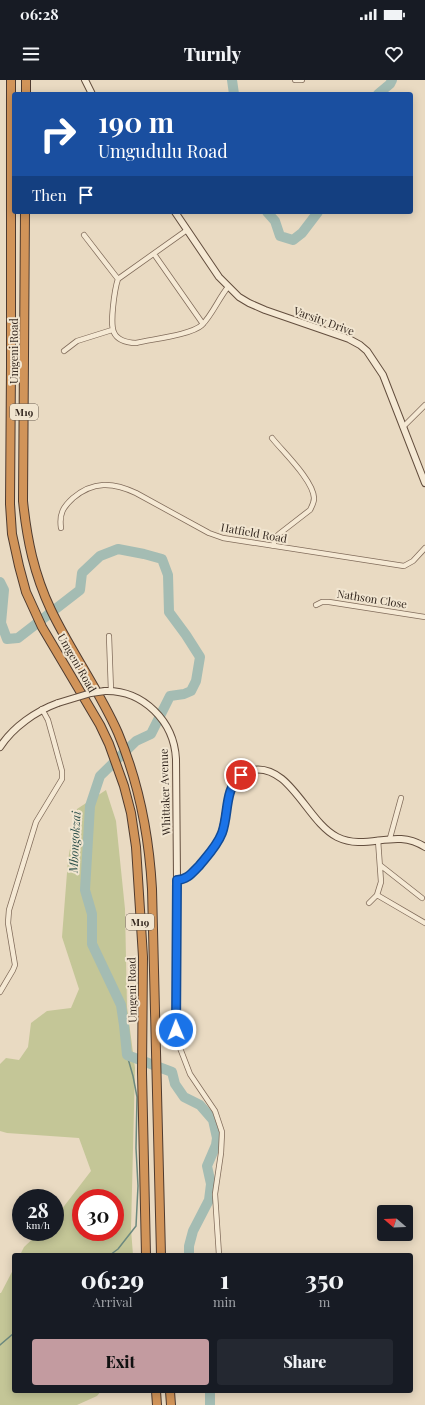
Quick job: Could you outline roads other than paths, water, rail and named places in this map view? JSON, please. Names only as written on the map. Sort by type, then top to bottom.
[{"type":"highway","name":"Umgeni Road","points":[[11,80],[10,504],[12,534],[26,592],[42,627],[100,725],[124,786],[131,813],[136,847],[142,957],[142,1072],[146,1253]]},
{"type":"highway","points":[[26,80],[26,92]]},
{"type":"highway","name":"Umgeni Road","points":[[25,214],[23,501],[28,546],[39,583],[52,612],[102,700],[129,762],[137,785],[151,866],[161,1253]]},
{"type":"highway","points":[[156,1393],[157,1405]]},
{"type":"highway","points":[[170,1393],[171,1405]]},
{"type":"street","points":[[85,80],[91,92]]},
{"type":"street","points":[[295,80],[302,80]]},
{"type":"street","name":"Varsity Drive","points":[[175,214],[219,277],[238,297],[265,310],[343,337],[364,348],[375,361],[383,375],[425,483]]},
{"type":"street","points":[[187,230],[118,279],[112,330],[115,336],[128,342],[136,343],[190,331],[203,324],[228,287]]},
{"type":"street","points":[[84,235],[118,279]]},
{"type":"street","points":[[154,254],[203,324]]},
{"type":"street","points":[[64,351],[77,341],[112,330]]},
{"type":"street","points":[[403,427],[425,405]]},
{"type":"street","points":[[272,438],[302,473],[313,492],[314,499],[310,510],[279,534],[276,537],[273,546]]},
{"type":"street","name":"Hatfield Road","points":[[61,528],[61,514],[68,502],[86,489],[96,486],[112,485],[125,488],[136,493],[216,536],[234,540],[404,566],[413,561],[425,548]]},
{"type":"street","name":"Nathson Close","points":[[316,605],[322,602],[329,602],[425,617]]},
{"type":"street","points":[[108,691],[109,636]]},
{"type":"street","name":"Whittaker Avenue","points":[[0,747],[16,730],[42,709],[91,693],[108,691],[120,692],[135,697],[150,706],[162,718],[171,733],[176,751],[177,880]]},
{"type":"street","points":[[0,992],[15,965],[8,923],[9,910],[36,822],[62,779],[62,771],[48,720],[42,709]]},
{"type":"street","points":[[220,1253],[215,1194],[221,1153],[222,1132],[215,1112],[190,1074],[180,1048],[176,1030],[177,880],[182,880],[190,876],[215,846],[224,827],[233,784],[241,775],[254,770],[267,771],[280,777],[289,785],[318,822],[334,836],[355,843],[399,838],[410,840],[425,848]]},
{"type":"street","points":[[390,838],[401,798]]},
{"type":"street","points":[[368,903],[377,895],[381,882],[378,840]]},
{"type":"street","points":[[380,865],[422,898]]},
{"type":"street","points":[[377,895],[425,924]]},
{"type":"waterway","points":[[232,80],[234,92]]},
{"type":"waterway","points":[[380,92],[390,84],[392,80]]},
{"type":"waterway","points":[[269,214],[275,221],[280,236],[293,240],[302,233],[316,214]]},
{"type":"waterway","name":"Mbongokzai","points":[[0,582],[4,590],[1,623],[7,639],[18,638],[80,590],[82,573],[100,556],[118,549],[162,559],[168,575],[169,612],[200,657],[196,681],[191,691],[184,694],[170,696],[151,734],[136,741],[100,776],[90,806],[85,890],[92,914],[92,944],[121,1005],[127,1055],[172,1072],[175,1084],[184,1097],[200,1105],[213,1120],[217,1138],[216,1145],[207,1166],[211,1184],[209,1200],[193,1231],[189,1246],[189,1253]]},
{"type":"waterway","points":[[113,1253],[118,1249],[136,1226],[138,1186],[136,1148],[137,1097],[127,1055]]},
{"type":"waterway","points":[[0,1345],[12,1335]]},
{"type":"waterway","name":"Mbongokzai","points":[[210,1393],[210,1405]]}]
